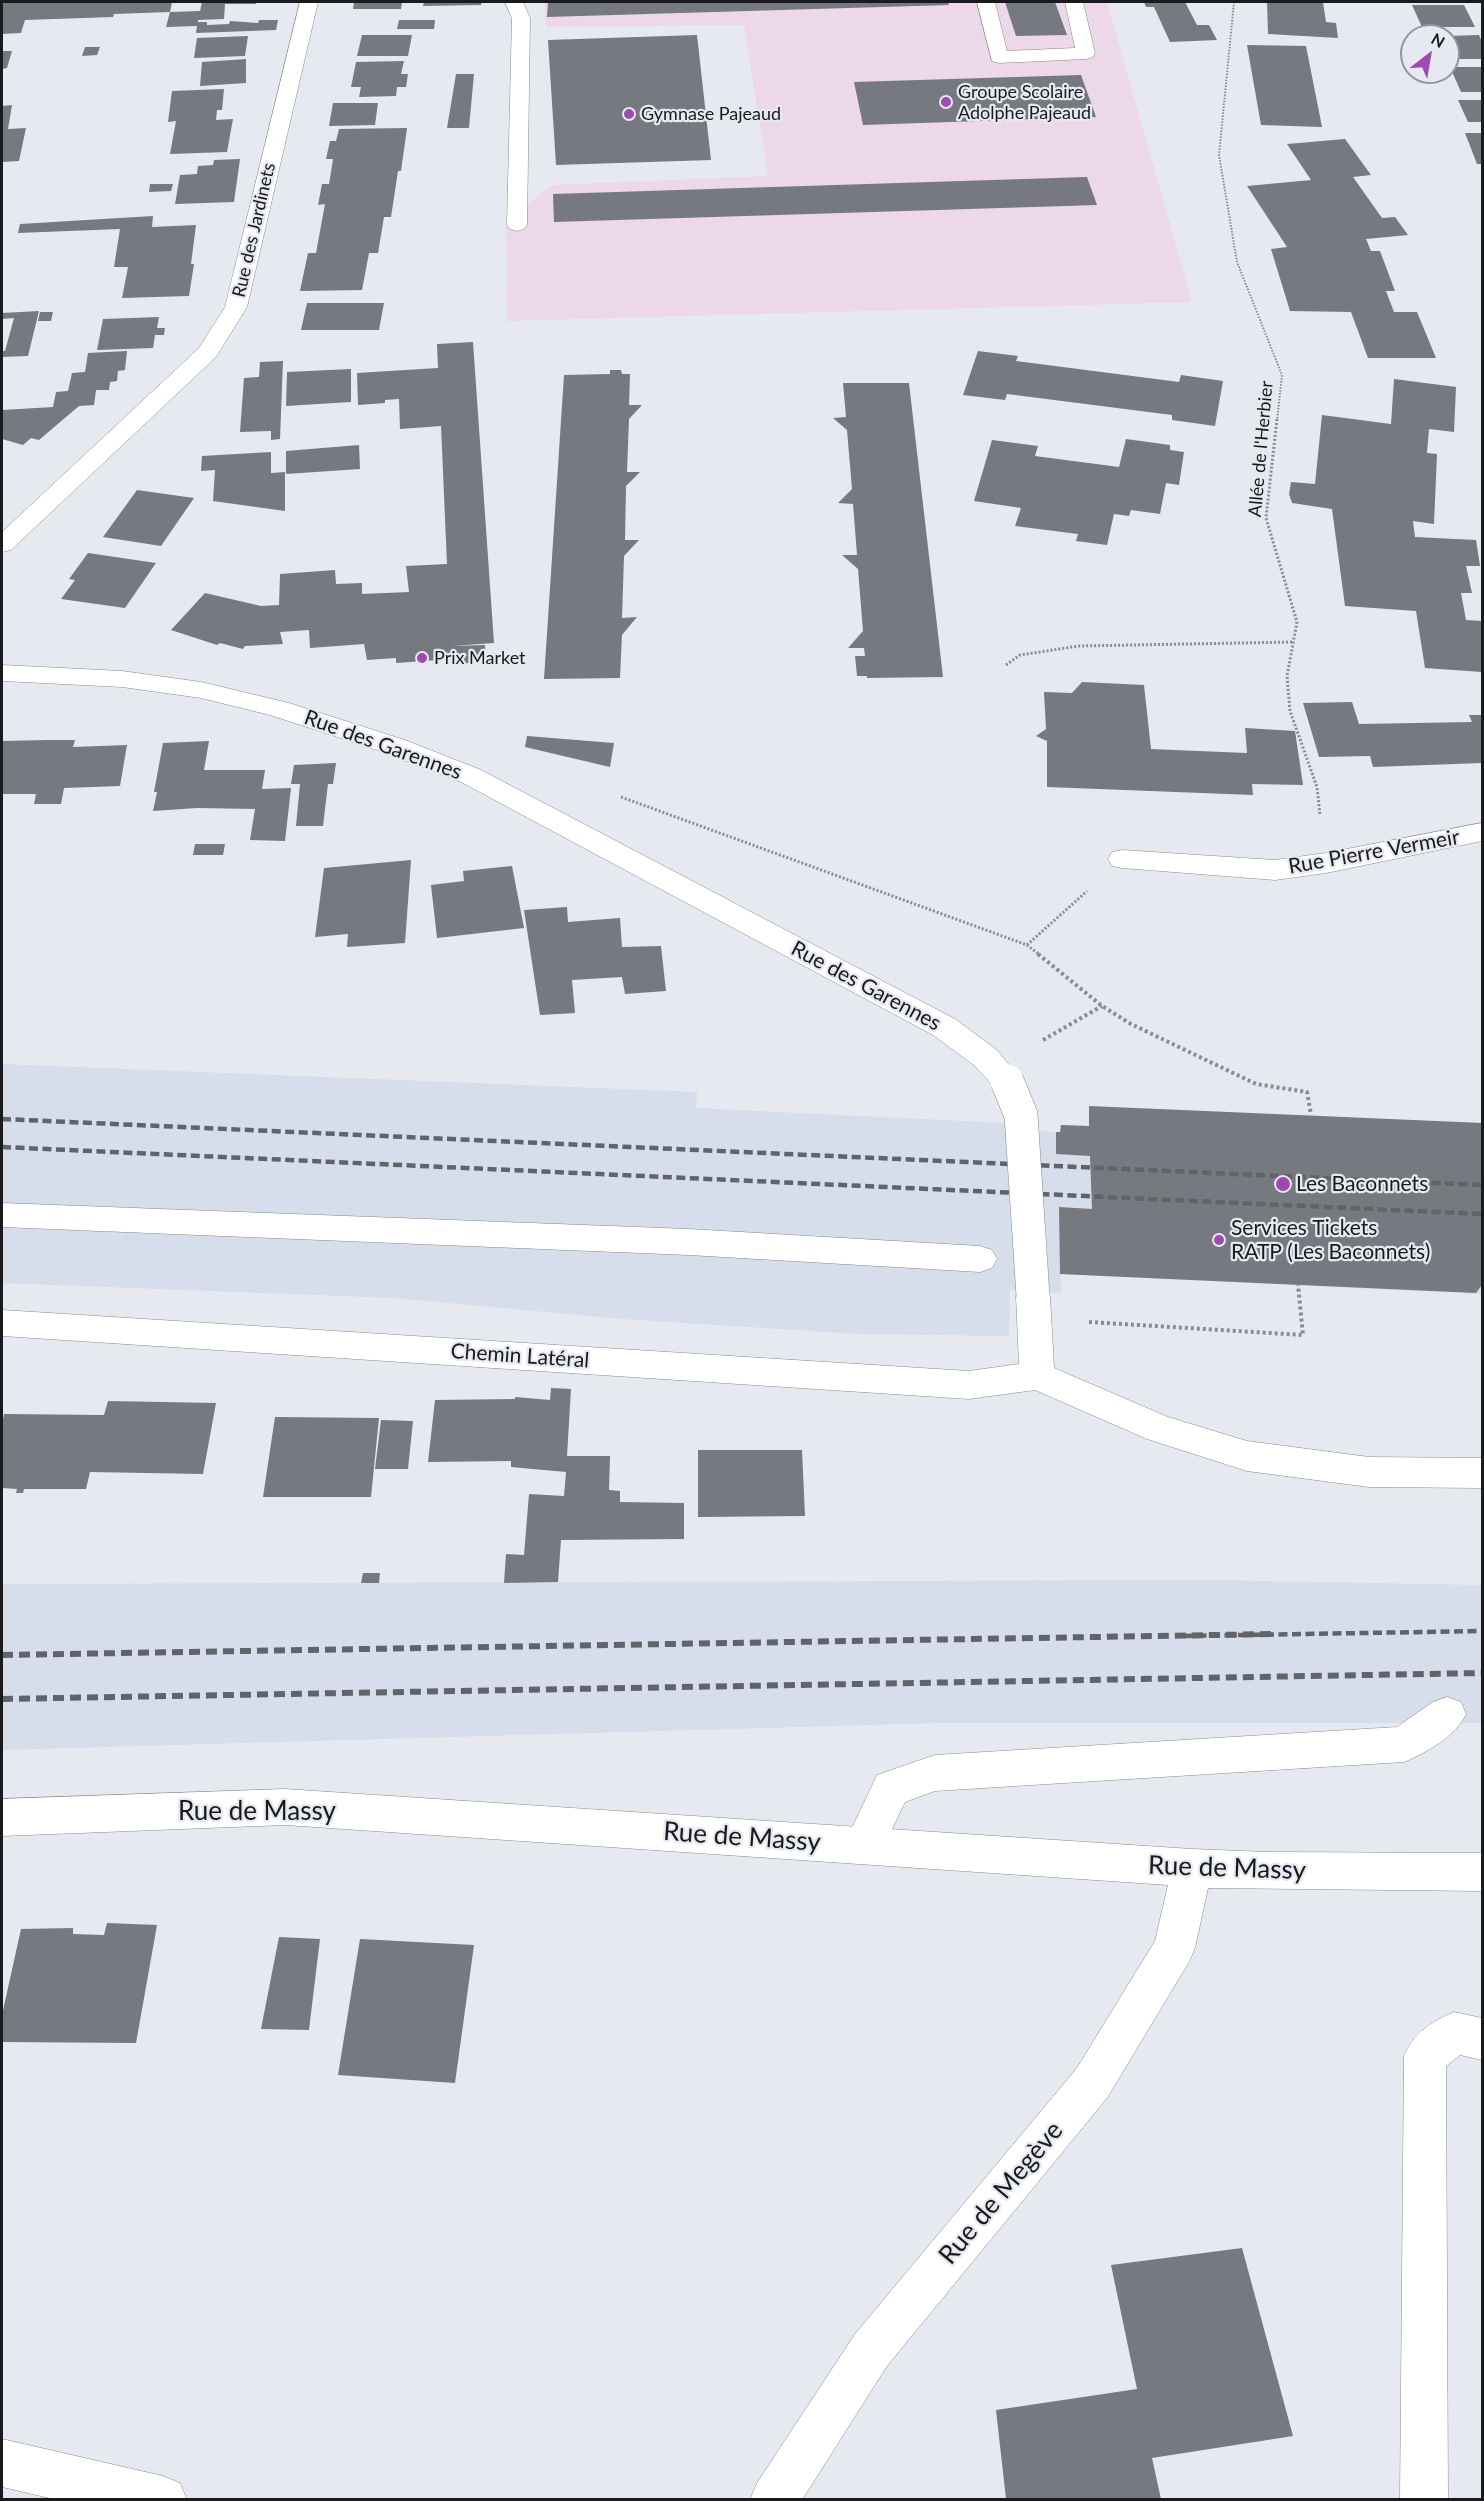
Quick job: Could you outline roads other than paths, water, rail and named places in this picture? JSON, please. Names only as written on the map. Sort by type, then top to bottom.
[{"type":"street","name":"Rue des Jardinets","points":[[2,545],[208,352],[236,307],[309,2]]},
{"type":"street","points":[[514,2],[521,18],[517,225]]},
{"type":"street","points":[[986,2],[999,57],[1086,53],[1074,2]]},
{"type":"street","name":"Rue des Garennes","points":[[2,673],[159,683],[228,695],[268,705],[405,749],[471,776],[944,1027],[986,1058],[1007,1081],[1021,1115],[1037,1376]]},
{"type":"street","name":"Rue Pierre Vermeir","points":[[1122,859],[1275,870],[1326,863],[1482,832]]},
{"type":"street","points":[[2,1215],[677,1242],[980,1259]]},
{"type":"street","name":"Chemin Latéral","points":[[2,1323],[969,1385],[1037,1376]]},
{"type":"street","points":[[1037,1376],[1159,1429],[1247,1456],[1369,1472],[1482,1473]]},
{"type":"street","points":[[864,1845],[891,1788],[935,1773],[1404,1744],[1447,1713]]},
{"type":"street","name":"Rue de Massy","points":[[2,1818],[285,1807],[1192,1868],[1267,1871],[1482,1872]]},
{"type":"street","name":"Rue de Megève","points":[[774,2499],[871,2350],[1092,2083],[1174,1948],[1192,1868]]},
{"type":"street","points":[[1424,2499],[1425,2056],[1454,2032],[1482,2039]]},
{"type":"street","points":[[2,2463],[163,2499]]},
{"type":"railway","points":[[2,1119],[1482,1185]]},
{"type":"railway","points":[[2,1147],[1482,1214]]},
{"type":"railway","points":[[1184,1636],[1482,1631]]},
{"type":"railway","points":[[2,1655],[1276,1634]]},
{"type":"railway","points":[[2,1699],[1482,1673]]},
{"type":"place","name":"Groupe Scolaire Adolphe Pajeaud","points":[[946,102]]},
{"type":"place","name":"Gymnase Pajeaud","points":[[629,114]]},
{"type":"place","name":"Prix Market","points":[[422,658]]},
{"type":"place","name":"Les Baconnets","points":[[1283,1184]]},
{"type":"place","name":"Services Tickets RATP (Les Baconnets)","points":[[1219,1240]]}]
